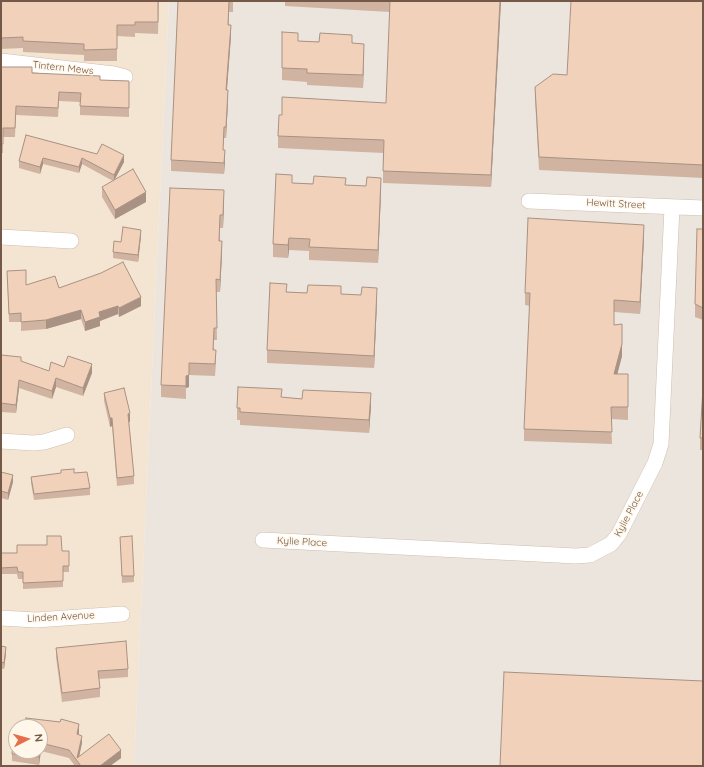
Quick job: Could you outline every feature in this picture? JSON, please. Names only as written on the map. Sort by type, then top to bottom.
[{"type":"street","name":"Tintern Mews","points":[[1,61],[114,74],[125,77]]},
{"type":"street","name":"Hewitt Street","points":[[529,201],[703,208]]},
{"type":"street","name":"Kylie Place","points":[[263,540],[576,556],[590,555],[611,544],[619,534],[655,463],[661,444],[672,207]]},
{"type":"street","points":[[1,238],[71,241]]},
{"type":"street","points":[[1,441],[33,443],[67,435]]},
{"type":"street","name":"Linden Avenue","points":[[1,618],[36,620],[122,614]]},
{"type":"shaded area","points":[[1,1],[169,1],[134,766],[1,766]]},
{"type":"shaded area","points":[[169,1],[703,1],[703,766],[134,766]]},
{"type":"building","points":[[1,1],[158,1],[158,22],[135,22],[135,25],[117,25],[117,49],[84,50],[84,44],[23,41],[23,37],[1,38]]},
{"type":"building","points":[[178,1],[229,1],[228,25],[231,25],[226,90],[228,90],[226,127],[224,127],[224,163],[171,160]]},
{"type":"building","points":[[390,1],[500,1],[491,175],[383,171],[384,140],[278,136],[279,115],[282,115],[282,97],[386,103]]},
{"type":"building","points":[[571,1],[703,1],[703,165],[539,157],[535,87],[553,74],[567,75]]},
{"type":"building","points":[[282,32],[298,33],[298,41],[319,42],[320,33],[352,35],[352,43],[364,44],[363,75],[307,73],[307,69],[282,68]]},
{"type":"building","points":[[1,67],[32,67],[32,73],[100,76],[100,80],[129,81],[129,108],[80,106],[81,93],[59,92],[58,108],[16,106],[15,128],[3,128],[3,144],[1,144]]},
{"type":"building","points":[[26,135],[97,154],[102,144],[124,155],[114,175],[82,158],[79,167],[43,158],[40,167],[19,161]]},
{"type":"building","points":[[133,169],[146,192],[115,210],[102,187]]},
{"type":"building","points":[[276,174],[292,175],[292,183],[313,184],[314,176],[346,178],[345,185],[366,186],[367,177],[381,178],[378,250],[309,247],[310,239],[289,238],[288,245],[273,244]]},
{"type":"building","points":[[170,188],[224,190],[223,215],[220,215],[219,241],[222,241],[220,280],[216,279],[217,328],[214,328],[213,350],[216,350],[215,364],[189,363],[189,375],[186,376],[186,386],[161,385]]},
{"type":"building","points":[[528,218],[644,225],[640,302],[614,300],[614,325],[622,324],[622,344],[614,374],[628,374],[628,407],[611,407],[612,432],[524,429],[530,293],[525,293]]},
{"type":"building","points":[[123,227],[141,230],[138,255],[113,252],[114,241],[121,242]]},
{"type":"building","points":[[697,229],[703,229],[703,308],[695,304]]},
{"type":"building","points":[[123,262],[141,297],[119,308],[118,306],[99,312],[100,317],[85,322],[81,310],[46,320],[21,322],[21,313],[9,314],[7,271],[26,270],[26,285],[55,276],[59,288],[101,273]]},
{"type":"building","points":[[270,283],[287,284],[286,292],[307,293],[308,285],[341,286],[341,294],[361,295],[362,287],[377,288],[374,356],[267,350]]},
{"type":"building","points":[[1,355],[21,357],[21,361],[49,371],[51,362],[64,367],[68,356],[92,364],[83,388],[56,378],[52,391],[19,380],[16,405],[1,403]]},
{"type":"building","points":[[238,387],[282,389],[281,397],[302,399],[303,390],[371,393],[369,420],[240,412],[240,408],[237,408]]},
{"type":"building","points":[[124,388],[130,413],[128,414],[134,476],[117,478],[112,418],[110,418],[104,393]]},
{"type":"building","points":[[703,388],[703,438],[700,438]]},
{"type":"building","points":[[74,469],[74,473],[87,472],[90,488],[34,494],[31,477],[61,473],[61,470]]},
{"type":"building","points":[[1,472],[13,475],[8,493],[1,491]]},
{"type":"building","points":[[47,536],[61,536],[62,551],[69,551],[69,566],[63,566],[63,581],[23,583],[23,572],[18,572],[17,567],[1,568],[1,553],[17,553],[17,545],[47,545]]},
{"type":"building","points":[[132,536],[134,576],[122,576],[120,537]]},
{"type":"building","points":[[126,641],[128,669],[98,671],[100,688],[62,693],[56,648]]},
{"type":"building","points":[[1,646],[6,647],[4,663],[1,662]]},
{"type":"building","points":[[504,672],[703,681],[703,766],[500,766]]},
{"type":"building","points":[[61,719],[79,724],[77,734],[82,736],[77,758],[109,734],[121,750],[100,766],[81,766],[69,750],[48,745],[48,721],[60,722]]}]
